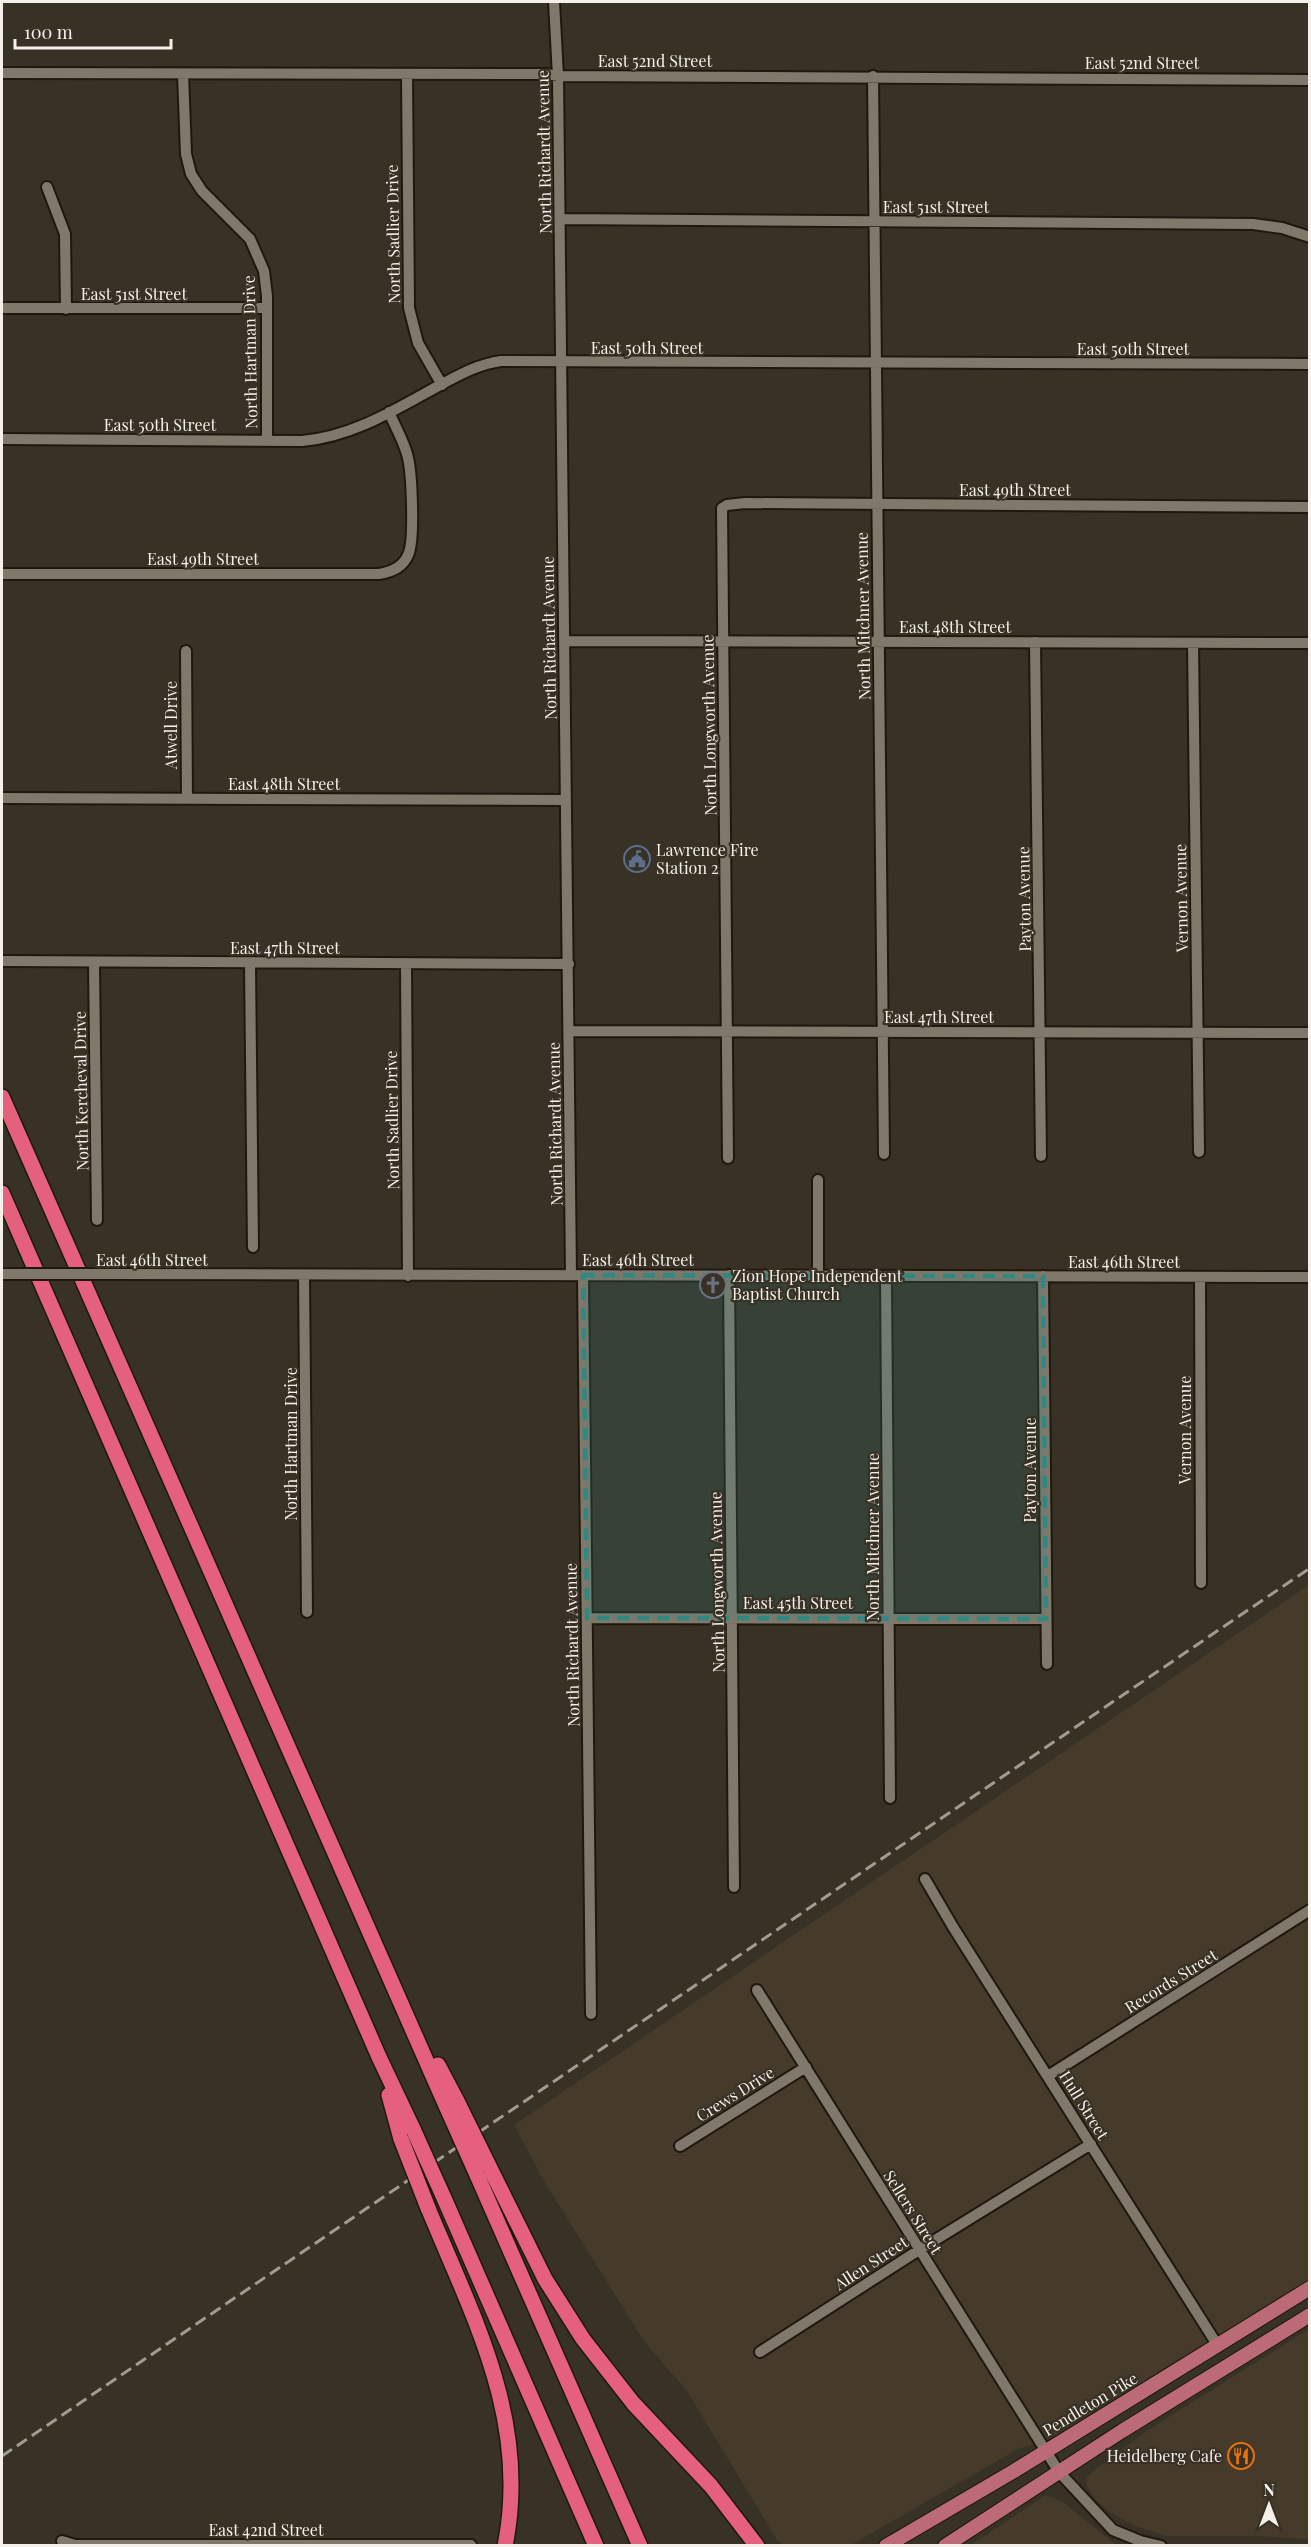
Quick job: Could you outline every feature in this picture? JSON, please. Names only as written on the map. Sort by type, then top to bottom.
[{"type":"highway","points":[[2,1097],[384,1962],[483,2170],[640,2546]]},
{"type":"highway","points":[[2,1193],[379,2057],[408,2135],[428,2208],[482,2339],[501,2394],[511,2469],[510,2514],[505,2546]]},
{"type":"highway","points":[[408,2135],[444,2198],[596,2546]]},
{"type":"highway","points":[[483,2170],[545,2279],[583,2339],[633,2403],[719,2496],[757,2546]]},
{"type":"main road","name":"Pendleton Pike","points":[[886,2546],[1310,2289]]},
{"type":"main road","points":[[945,2546],[1310,2314]]},
{"type":"street","name":"North Richardt Avenue","points":[[554,2],[558,76],[569,1031],[587,1618],[591,2014]]},
{"type":"street","name":"East 52nd Street","points":[[2,73],[546,74],[558,76],[1310,80]]},
{"type":"street","name":"North Hartman Drive","points":[[183,74],[186,154],[191,174],[202,191],[244,232],[255,248],[264,271],[267,308],[267,440]]},
{"type":"street","name":"North Sadlier Drive","points":[[406,75],[409,314],[418,343],[442,385]]},
{"type":"street","name":"North Mitchner Avenue","points":[[873,76],[884,1154]]},
{"type":"street","points":[[47,187],[65,234],[66,309]]},
{"type":"street","name":"East 51st Street","points":[[560,219],[1254,224],[1282,228],[1310,237]]},
{"type":"street","name":"East 51st Street","points":[[2,308],[267,308]]},
{"type":"street","name":"East 50th Street","points":[[2,439],[302,441],[332,437],[355,430],[474,368],[492,362],[1310,364]]},
{"type":"street","name":"East 49th Street","points":[[2,574],[379,574],[394,571],[408,556],[411,544],[410,469],[406,449],[389,412]]},
{"type":"street","name":"East 49th Street","points":[[722,508],[726,505],[745,503],[1310,507]]},
{"type":"street","name":"North Longworth Avenue","points":[[722,508],[728,1158]]},
{"type":"street","name":"East 48th Street","points":[[565,641],[1310,643]]},
{"type":"street","name":"Payton Avenue","points":[[1035,642],[1041,1156]]},
{"type":"street","name":"Vernon Avenue","points":[[1193,643],[1199,1152]]},
{"type":"street","name":"Atwell Drive","points":[[186,651],[187,799]]},
{"type":"street","name":"East 48th Street","points":[[2,798],[566,800]]},
{"type":"street","name":"East 47th Street","points":[[2,961],[569,964]]},
{"type":"street","name":"North Kercheval Drive","points":[[94,962],[97,1220]]},
{"type":"street","points":[[250,964],[253,1247]]},
{"type":"street","name":"North Sadlier Drive","points":[[405,964],[408,1276]]},
{"type":"street","name":"East 47th Street","points":[[569,1031],[1310,1033]]},
{"type":"street","points":[[818,1180],[818,1276]]},
{"type":"street","name":"East 46th Street","points":[[2,1274],[1310,1277]]},
{"type":"street","name":"North Hartman Drive","points":[[304,1275],[307,1612]]},
{"type":"street","name":"North Longworth Avenue","points":[[729,1275],[734,1887]]},
{"type":"street","name":"North Mitchner Avenue","points":[[886,1276],[890,1798]]},
{"type":"street","name":"Payton Avenue","points":[[1043,1276],[1047,1664]]},
{"type":"street","name":"Vernon Avenue","points":[[1200,1277],[1201,1583]]},
{"type":"street","name":"East 45th Street","points":[[587,1618],[1046,1619]]},
{"type":"street","name":"Hull Street","points":[[925,1879],[1218,2346]]},
{"type":"street","name":"Records Street","points":[[1048,2076],[1310,1910]]},
{"type":"street","name":"Sellers Street","points":[[757,1990],[1046,2450]]},
{"type":"street","name":"Crews Drive","points":[[680,2146],[806,2067]]},
{"type":"street","name":"Allen Street","points":[[760,2352],[1091,2144]]},
{"type":"street","points":[[1046,2450],[1059,2472],[1113,2530],[1140,2541],[1161,2546]]},
{"type":"street","name":"East 42nd Street","points":[[62,2541],[75,2545],[471,2545]]},
{"type":"highlighted area","points":[[583,1275],[1043,1276],[1046,1619],[587,1618]]},
{"type":"shaded area","points":[[1309,1585],[1309,2280],[1047,2440],[1018,2449],[851,2545],[784,2545],[777,2540],[687,2391],[644,2341],[544,2181],[514,2125]]},
{"type":"shaded area","points":[[1309,2329],[1309,2539],[1259,2536],[1166,2536],[1133,2525],[1109,2512],[1095,2499],[1086,2484],[1087,2477],[1093,2471],[1148,2430]]},
{"type":"shaded area","points":[[1046,2495],[1063,2502],[1116,2545],[971,2545]]},
{"type":"railway","points":[[2,2456],[1310,1568]]},
{"type":"place","name":"Lawrence Fire Station 2","points":[[637,859]]},
{"type":"place","name":"Zion Hope Independent Baptist Church","points":[[713,1285]]},
{"type":"place","name":"Heidelberg Cafe","points":[[1241,2456]]}]
